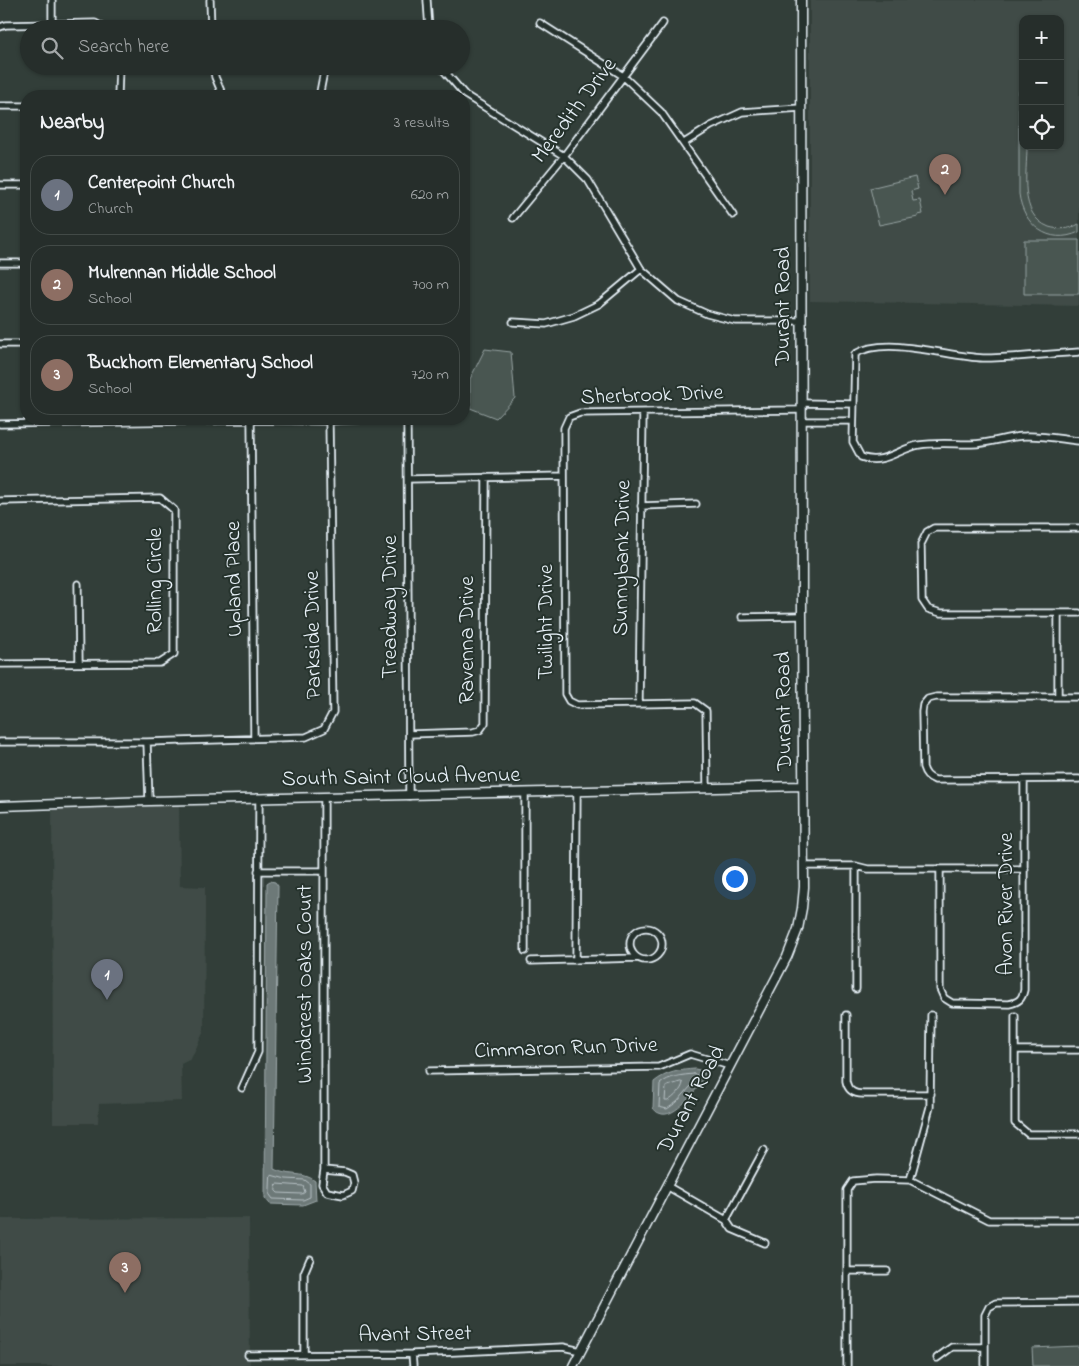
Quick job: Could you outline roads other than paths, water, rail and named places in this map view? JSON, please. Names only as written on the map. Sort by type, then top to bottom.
[{"type":"street","points":[[52,0],[52,20]]},
{"type":"street","points":[[210,0],[211,20]]},
{"type":"street","points":[[427,0],[428,20]]},
{"type":"street","name":"Durant Road","points":[[573,1366],[793,944],[802,908],[804,866],[801,0]]},
{"type":"street","points":[[540,24],[623,76],[661,112],[733,215]]},
{"type":"street","name":"Meredith Drive","points":[[513,218],[564,156],[664,24]]},
{"type":"street","points":[[0,27],[20,25]]},
{"type":"street","points":[[118,90],[119,75]]},
{"type":"street","points":[[214,75],[220,90]]},
{"type":"street","points":[[320,90],[323,75]]},
{"type":"street","points":[[447,75],[459,90]]},
{"type":"street","points":[[470,100],[564,156],[588,180],[641,269],[678,301],[708,314],[735,321],[802,321]]},
{"type":"street","points":[[0,106],[20,106]]},
{"type":"street","points":[[684,143],[711,126],[742,112],[801,108]]},
{"type":"street","points":[[0,186],[20,185]]},
{"type":"street","points":[[0,263],[20,263]]},
{"type":"street","points":[[513,322],[546,324],[574,316],[599,304],[641,269]]},
{"type":"street","points":[[0,344],[20,344]]},
{"type":"street","points":[[1079,352],[980,358],[926,349],[864,348],[855,354],[853,442],[861,457],[878,459],[913,446],[936,442],[974,444],[1024,436],[1079,441]]},
{"type":"street","name":"Sherbrook Drive","points":[[564,476],[564,428],[569,417],[580,413],[643,413],[854,404]]},
{"type":"street","name":"Sunnybank Drive","points":[[639,704],[643,413]]},
{"type":"street","points":[[802,421],[854,421]]},
{"type":"street","points":[[0,424],[20,424]]},
{"type":"street","name":"Upland Place","points":[[251,425],[254,738]]},
{"type":"street","name":"Parkside Drive","points":[[0,742],[147,742],[306,737],[324,729],[333,712],[329,425]]},
{"type":"street","name":"Treadway Drive","points":[[407,425],[409,796]]},
{"type":"street","points":[[408,478],[564,476]]},
{"type":"street","name":"Twilight Drive","points":[[564,476],[565,694],[569,701],[577,705],[695,704],[706,711],[707,787]]},
{"type":"street","name":"Ravenna Drive","points":[[409,734],[473,732],[480,730],[486,723],[486,477]]},
{"type":"street","name":"Rolling Circle","points":[[0,501],[160,498],[174,510],[174,654],[160,663],[0,664]]},
{"type":"street","points":[[641,506],[696,504]]},
{"type":"street","points":[[1079,528],[934,528],[927,532],[922,544],[922,600],[928,609],[941,613],[1079,613]]},
{"type":"street","points":[[78,584],[79,663]]},
{"type":"street","points":[[1058,614],[1058,697]]},
{"type":"street","points":[[742,617],[802,616]]},
{"type":"street","points":[[1079,697],[936,697],[928,699],[923,705],[923,767],[925,774],[930,778],[935,780],[1079,780]]},
{"type":"street","points":[[147,742],[149,801]]},
{"type":"street","name":"Avon River Drive","points":[[940,869],[940,989],[944,998],[952,1003],[1009,1004],[1018,1002],[1023,997],[1024,990],[1024,780]]},
{"type":"street","name":"South Saint Cloud Avenue","points":[[0,806],[803,786]]},
{"type":"street","points":[[525,792],[525,951]]},
{"type":"street","points":[[576,960],[577,792]]},
{"type":"street","name":"Windcrest Oaks Court","points":[[324,798],[324,1170],[322,1184],[327,1192],[343,1195],[352,1191],[354,1183],[352,1175],[345,1172],[324,1170]]},
{"type":"street","points":[[242,1088],[258,1052],[259,799]]},
{"type":"street","points":[[804,866],[856,866],[868,869],[1025,869]]},
{"type":"street","points":[[856,866],[856,988]]},
{"type":"street","points":[[258,871],[324,871]]},
{"type":"street","points":[[531,961],[638,958],[646,961],[651,960],[660,953],[662,942],[661,937],[653,929],[638,930],[631,938],[630,948],[632,953],[638,958]]},
{"type":"street","points":[[846,1015],[846,1081],[850,1090],[855,1094],[932,1094]]},
{"type":"street","points":[[910,1180],[932,1094],[931,1015]]},
{"type":"street","points":[[1015,1016],[1016,1123],[1028,1134],[1079,1134]]},
{"type":"street","points":[[1015,1050],[1079,1050]]},
{"type":"street","name":"Cimmaron Run Drive","points":[[429,1071],[659,1067],[690,1054],[730,1066]]},
{"type":"street","points":[[726,1220],[764,1150]]},
{"type":"street","points":[[847,1366],[847,1190],[850,1184],[856,1180],[876,1178],[910,1180],[989,1220],[1079,1220]]},
{"type":"street","points":[[667,1186],[726,1220],[732,1229],[765,1243]]},
{"type":"street","points":[[304,1354],[304,1273],[310,1259]]},
{"type":"street","points":[[846,1271],[887,1271]]},
{"type":"street","points":[[986,1366],[985,1314],[989,1307],[996,1303],[1079,1302]]},
{"type":"street","name":"Avant Street","points":[[248,1355],[412,1354],[564,1347],[581,1351]]},
{"type":"street","points":[[937,1358],[952,1347],[985,1347]]},
{"type":"street","points":[[412,1354],[413,1366]]},
{"type":"water","points":[[270,881],[275,882],[278,886],[274,1169],[285,1173],[306,1176],[315,1181],[316,1200],[303,1205],[270,1204],[265,1198],[267,883]]},
{"type":"water","points":[[695,1069],[704,1071],[706,1077],[679,1108],[665,1114],[659,1113],[653,1108],[654,1082],[673,1072]]},
{"type":"place","name":"Mulrennan Middle School","points":[[945,195]]},
{"type":"place","name":"Centerpoint Church","points":[[107,1000]]},
{"type":"place","name":"Buckhorn Elementary School","points":[[125,1293]]}]
